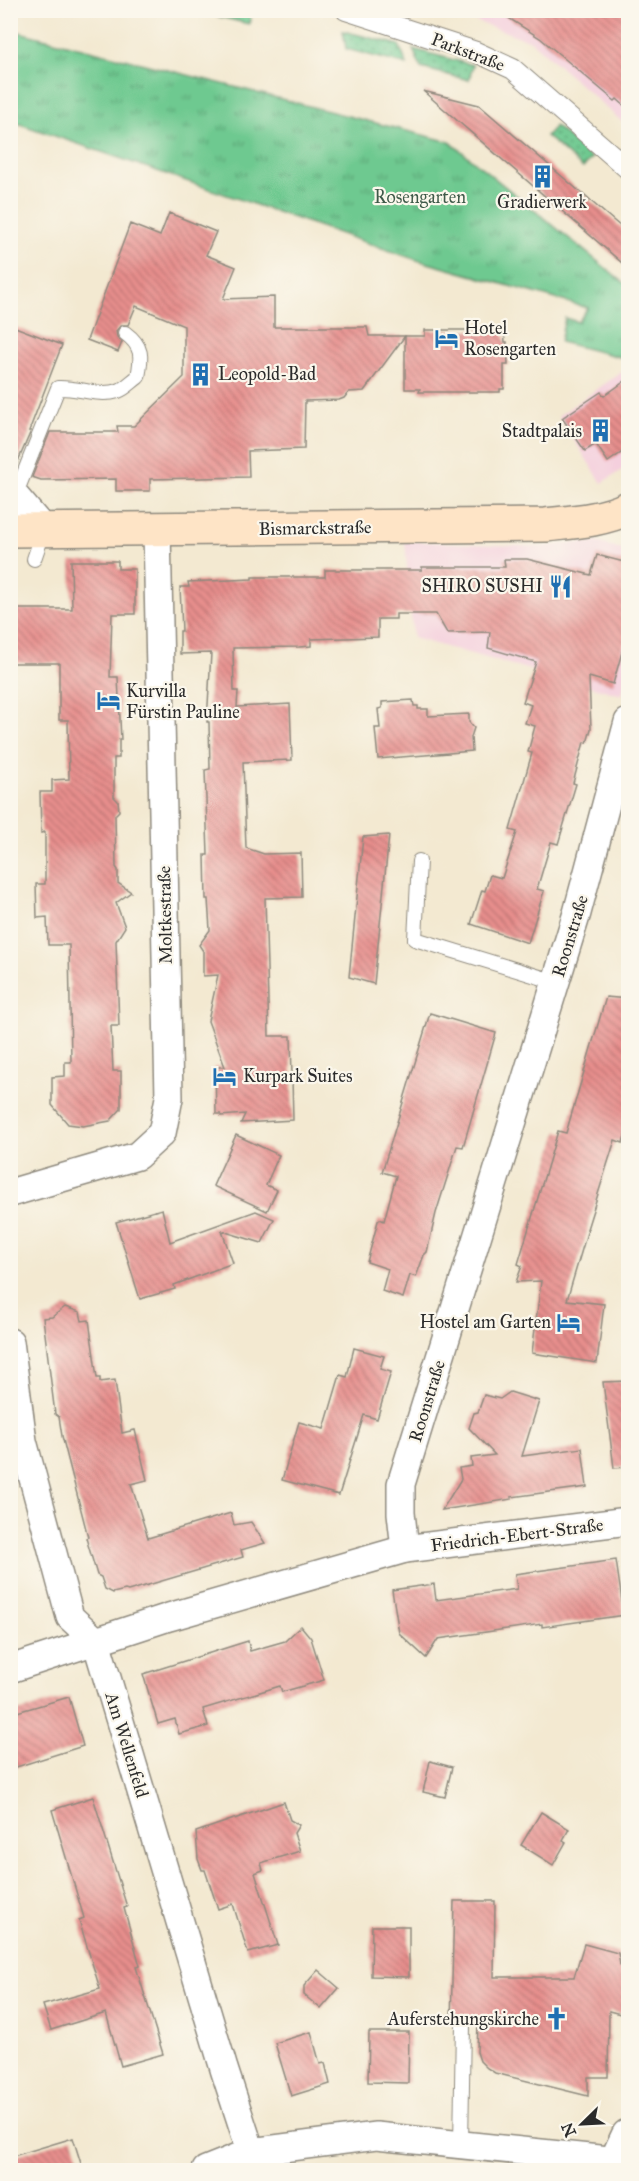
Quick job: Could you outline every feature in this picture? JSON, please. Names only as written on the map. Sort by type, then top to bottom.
[{"type":"main road","name":"Bismarckstraße","points":[[10,530],[39,545],[157,531],[546,525],[578,522],[624,510]]},
{"type":"street","name":"Parkstraße","points":[[356,12],[476,52],[513,69],[628,169]]},
{"type":"street","points":[[13,495],[39,545]]},
{"type":"street","name":"Moltkestraße","points":[[10,1193],[137,1156],[162,1133],[169,1098],[157,531]]},
{"type":"street","name":"Roonstraße","points":[[405,1549],[401,1484],[577,913],[628,722]]},
{"type":"street","points":[[10,1342],[23,1441],[70,1617],[96,1641]]},
{"type":"street","name":"Friedrich-Ebert-Straße","points":[[405,1549],[628,1521]]},
{"type":"street","points":[[10,1669],[169,1617],[405,1549]]},
{"type":"street","name":"Am Wellenfeld","points":[[96,1641],[251,2152]]},
{"type":"street","points":[[206,2170],[251,2152],[375,2136],[621,2157]]},
{"type":"lane","points":[[13,495],[58,388],[71,387],[96,393],[119,391],[138,377],[142,358],[135,340],[125,333]]},
{"type":"lane","points":[[419,861],[415,939],[556,982]]},
{"type":"lane","points":[[461,2145],[463,2024]]},
{"type":"shaded area","points":[[447,11],[628,11],[628,127],[531,41]]},
{"type":"shaded area","name":"Stadtpalais","points":[[628,368],[628,466],[602,483],[558,416]]},
{"type":"shaded area","points":[[405,541],[539,547],[594,541],[628,552],[628,672],[622,695],[413,638]]},
{"type":"green space","points":[[196,11],[252,11],[249,24]]},
{"type":"green space","name":"Rosengarten","points":[[11,30],[450,142],[628,286],[628,359],[560,342],[565,318],[578,322],[588,308],[417,260],[11,121]]},
{"type":"green space","points":[[343,31],[399,45],[407,65],[346,49]]},
{"type":"green space","points":[[413,49],[473,65],[469,80],[421,68]]},
{"type":"green space","points":[[555,126],[592,158],[583,168],[546,136]]},
{"type":"building","points":[[496,10],[628,10],[628,109],[617,99],[615,101],[540,38]]},
{"type":"building","points":[[423,91],[479,105],[628,233],[628,268]]},
{"type":"building","points":[[169,213],[216,232],[206,255],[236,267],[223,299],[274,297],[274,327],[367,327],[369,336],[405,336],[364,391],[349,392],[339,400],[305,401],[304,449],[248,451],[249,477],[150,479],[150,491],[116,491],[116,479],[41,480],[32,477],[50,432],[118,432],[117,426],[134,426],[184,377],[184,326],[136,306],[128,325],[121,325],[116,331],[117,337],[122,342],[118,352],[87,340],[130,224],[160,236]]},
{"type":"building","points":[[10,325],[62,345],[29,431],[31,431],[12,475],[10,475]]},
{"type":"building","points":[[425,330],[504,330],[508,365],[504,365],[504,389],[500,389],[500,392],[419,392],[420,389],[405,389],[405,336],[425,336]]},
{"type":"building","name":"Stadtpalais","points":[[628,379],[628,448],[608,462],[596,444],[585,451],[562,418],[601,392],[604,396]]},
{"type":"building","points":[[597,555],[628,563],[628,631],[613,684],[589,677],[591,729],[587,743],[584,742],[573,783],[576,784],[558,844],[551,842],[537,889],[544,891],[528,943],[471,924],[482,890],[485,891],[490,875],[502,878],[517,832],[510,830],[532,753],[528,752],[535,726],[525,723],[531,705],[523,702],[536,662],[488,648],[490,632],[447,633],[436,614],[396,614],[396,619],[378,619],[378,637],[311,639],[311,646],[299,647],[233,648],[234,691],[238,691],[237,707],[290,704],[292,760],[243,762],[246,848],[264,854],[301,853],[302,897],[265,898],[269,1036],[291,1036],[293,1120],[241,1123],[245,1114],[221,1116],[221,1114],[216,1114],[215,1067],[225,1067],[208,1021],[218,975],[203,976],[203,951],[199,945],[210,930],[208,899],[206,899],[205,855],[208,855],[205,770],[210,769],[209,722],[207,722],[211,653],[180,654],[180,631],[182,631],[180,587],[189,587],[188,582],[252,579],[252,577],[325,577],[325,570],[505,567],[504,559],[527,559],[591,575]]},
{"type":"building","points":[[71,561],[118,561],[118,569],[135,569],[135,614],[112,614],[110,677],[118,677],[121,740],[119,740],[119,758],[114,758],[114,797],[118,801],[119,811],[115,815],[116,867],[118,883],[131,892],[116,903],[125,927],[116,941],[119,1026],[111,1026],[113,1071],[121,1071],[121,1109],[110,1121],[83,1126],[68,1124],[52,1105],[52,1077],[65,1076],[65,1062],[71,1062],[69,945],[48,945],[47,917],[37,918],[36,884],[45,884],[45,832],[41,833],[40,792],[52,792],[52,780],[69,779],[68,720],[59,720],[59,663],[10,663],[12,609],[72,609]]},
{"type":"building","points":[[413,700],[414,706],[418,706],[418,709],[428,709],[428,716],[469,714],[469,722],[474,728],[471,737],[472,751],[378,759],[375,728],[380,728],[378,709],[382,708],[382,702]]},
{"type":"building","points":[[389,835],[374,984],[349,977],[363,837]]},
{"type":"building","points":[[606,997],[628,999],[628,1125],[623,1143],[615,1140],[567,1300],[604,1304],[597,1363],[532,1353],[541,1281],[516,1282],[522,1266],[518,1264],[558,1131],[566,1133]]},
{"type":"building","points":[[430,1013],[496,1033],[463,1147],[457,1146],[436,1213],[427,1252],[416,1277],[410,1275],[403,1298],[382,1291],[388,1269],[367,1262],[378,1221],[380,1219],[384,1221],[396,1176],[382,1172]]},
{"type":"building","points":[[236,1135],[279,1155],[266,1185],[277,1190],[267,1211],[213,1186]]},
{"type":"building","points":[[162,1209],[170,1242],[256,1211],[274,1219],[262,1243],[222,1231],[233,1263],[174,1285],[175,1289],[140,1299],[116,1222]]},
{"type":"building","points":[[65,1307],[80,1312],[82,1321],[89,1320],[97,1378],[100,1378],[100,1382],[115,1380],[122,1433],[135,1430],[147,1480],[131,1484],[148,1538],[231,1513],[234,1525],[251,1522],[265,1543],[241,1550],[243,1557],[128,1591],[113,1593],[105,1589],[101,1577],[97,1575],[86,1538],[88,1537],[59,1417],[55,1414],[43,1318],[52,1317]]},
{"type":"building","points":[[354,1348],[384,1356],[380,1369],[391,1372],[377,1419],[364,1415],[339,1495],[282,1480],[299,1422],[324,1429],[340,1375],[347,1377]]},
{"type":"building","points":[[628,1381],[628,1467],[614,1468],[603,1382]]},
{"type":"building","points":[[510,1392],[539,1401],[522,1456],[582,1448],[587,1487],[511,1497],[512,1499],[442,1510],[461,1479],[459,1468],[472,1466],[471,1458],[495,1455],[469,1428],[484,1395],[500,1399]]},
{"type":"building","points":[[616,1560],[624,1615],[438,1639],[426,1658],[399,1633],[392,1590],[434,1584],[436,1600],[517,1589],[515,1574]]},
{"type":"building","points":[[301,1626],[311,1638],[324,1680],[282,1692],[280,1686],[203,1709],[208,1726],[179,1734],[175,1719],[158,1724],[143,1674],[248,1641],[250,1651],[285,1641]]},
{"type":"building","points":[[69,1697],[83,1746],[10,1769],[10,1714]]},
{"type":"building","points":[[430,1761],[452,1767],[445,1797],[423,1792]]},
{"type":"building","points":[[93,1797],[127,1907],[124,1908],[140,1966],[136,1967],[163,2054],[121,2066],[106,2013],[51,2030],[43,2005],[100,1989],[79,1920],[84,1918],[52,1810]]},
{"type":"building","points":[[284,1802],[290,1820],[299,1825],[294,1833],[300,1851],[261,1863],[263,1870],[255,1873],[278,1945],[248,1953],[233,1904],[218,1909],[205,1870],[202,1870],[198,1859],[196,1832]]},
{"type":"building","points":[[541,1812],[569,1829],[563,1840],[566,1842],[553,1865],[521,1845]]},
{"type":"building","points":[[454,1901],[495,1901],[494,1977],[574,1977],[584,1944],[618,1953],[620,1965],[628,1968],[628,2016],[609,2011],[608,2077],[588,2077],[588,2096],[495,2073],[480,2061],[477,2052],[478,2023],[472,2023],[468,2017],[463,2015],[458,2016],[454,2023],[451,2023]]},
{"type":"building","points":[[372,1926],[409,1926],[409,1977],[371,1976]]},
{"type":"building","points":[[318,1970],[339,1988],[321,2009],[304,1995],[304,1986]]},
{"type":"building","points":[[311,2032],[320,2064],[325,2063],[330,2084],[291,2096],[275,2043]]},
{"type":"building","points":[[369,2032],[409,2032],[408,2083],[368,2082]]},
{"type":"building","points":[[73,2138],[83,2170],[10,2170],[10,2157]]},
{"type":"place","name":"Gradierwerk","points":[[542,176]]},
{"type":"place","name":"Hotel Rosengarten","points":[[446,338]]},
{"type":"place","name":"Leopold-Bad","points":[[200,374]]},
{"type":"place","name":"Stadtpalais","points":[[600,431]]},
{"type":"place","name":"SHIRO SUSHI","points":[[561,586]]},
{"type":"place","name":"Kurvilla Fürstin Pauline","points":[[108,701]]},
{"type":"place","name":"Kurpark Suites","points":[[225,1076]]},
{"type":"place","name":"Hostel am Garten","points":[[569,1322]]},
{"type":"place","name":"Auferstehungskirche","points":[[557,2019]]}]
